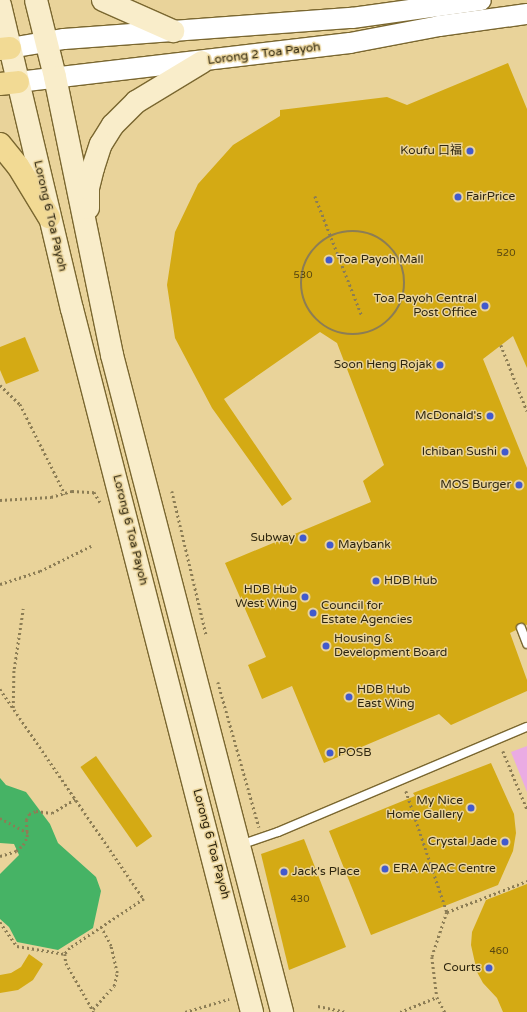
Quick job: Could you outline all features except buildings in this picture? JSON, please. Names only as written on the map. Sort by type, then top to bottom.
[{"type":"main road","points":[[36,0],[55,77],[112,355],[282,1012]]},
{"type":"main road","points":[[103,0],[173,31]]},
{"type":"main road","name":"Lorong 6 Toa Payoh","points":[[0,5],[9,83],[49,217],[252,1012]]},
{"type":"main road","points":[[88,239],[88,188],[101,144],[113,125],[136,102],[202,62]]},
{"type":"main road","points":[[0,144],[18,166],[49,217]]},
{"type":"street","points":[[5,48],[46,42],[173,31],[352,18],[481,0]]},
{"type":"street","name":"Lorong 2 Toa Payoh","points":[[9,83],[202,62],[350,43],[439,26],[527,14]]},
{"type":"lane","points":[[521,628],[527,644]]},
{"type":"lane","points":[[240,846],[527,728]]},
{"type":"path","points":[[315,196],[362,316]]},
{"type":"path","points":[[344,231],[361,231],[371,234],[390,246],[400,259],[405,275],[405,291],[400,307],[390,320],[377,330],[361,335],[345,335],[329,330],[316,320],[306,307],[301,291],[301,275],[306,259],[316,246],[329,236],[344,231]]},
{"type":"path","points":[[501,345],[527,411]]},
{"type":"path","points":[[0,385],[20,404],[65,494]]},
{"type":"path","points":[[0,500],[65,494],[72,491],[94,492],[104,507]]},
{"type":"path","points":[[172,491],[207,640]]},
{"type":"path","points":[[0,584],[40,571],[91,546]]},
{"type":"path","points":[[13,708],[14,669],[23,609]]},
{"type":"path","points":[[217,677],[262,838]]},
{"type":"path","points":[[0,689],[144,899],[101,927],[64,954],[17,946],[0,922]]},
{"type":"path","points":[[502,748],[527,809]]},
{"type":"path","points":[[406,791],[447,912],[432,957],[437,997],[445,1012]]},
{"type":"path","points":[[0,856],[20,848],[28,833],[26,820],[31,812],[52,813],[75,799]]},
{"type":"path","points":[[0,818],[28,833]]},
{"type":"path","points":[[447,912],[527,881]]},
{"type":"path","points":[[64,954],[66,963],[93,1010],[114,986],[116,974],[111,946],[101,927]]},
{"type":"path","points":[[185,1012],[235,997]]},
{"type":"path","points":[[400,1012],[437,997]]},
{"type":"path","points":[[318,1006],[347,1012]]},
{"type":"shaded area","points":[[527,746],[527,792],[511,752]]},
{"type":"shaded area","points":[[0,778],[6,785],[26,792],[50,824],[58,843],[96,877],[101,891],[93,928],[58,950],[17,942],[9,927],[0,919],[0,874],[19,855],[14,844],[0,843]]},
{"type":"place","name":"Koufu 口福","points":[[470,151]]},
{"type":"place","name":"FairPrice","points":[[458,197]]},
{"type":"place","name":"Toa Payoh Mall","points":[[329,260]]},
{"type":"place","name":"Toa Payoh Central Post Office","points":[[485,306]]},
{"type":"place","name":"Soon Heng Rojak","points":[[440,365]]},
{"type":"place","name":"McDonald's","points":[[490,416]]},
{"type":"place","name":"Ichiban Sushi","points":[[505,452]]},
{"type":"place","name":"MOS Burger","points":[[519,485]]},
{"type":"place","name":"Subway","points":[[303,538]]},
{"type":"place","name":"Maybank","points":[[330,545]]},
{"type":"place","name":"HDB Hub","points":[[376,581]]},
{"type":"place","name":"HDB Hub West Wing","points":[[305,597]]},
{"type":"place","name":"Council for Estate Agencies","points":[[313,613]]},
{"type":"place","name":"Housing & Development Board","points":[[326,646]]},
{"type":"place","name":"HDB Hub East Wing","points":[[349,697]]},
{"type":"place","name":"POSB","points":[[330,753]]},
{"type":"place","name":"My Nice Home Gallery","points":[[471,808]]},
{"type":"place","name":"Crystal Jade","points":[[505,842]]},
{"type":"place","name":"ERA APAC Centre","points":[[385,869]]},
{"type":"place","name":"Jack's Place","points":[[284,872]]},
{"type":"place","name":"Courts","points":[[489,968]]}]
